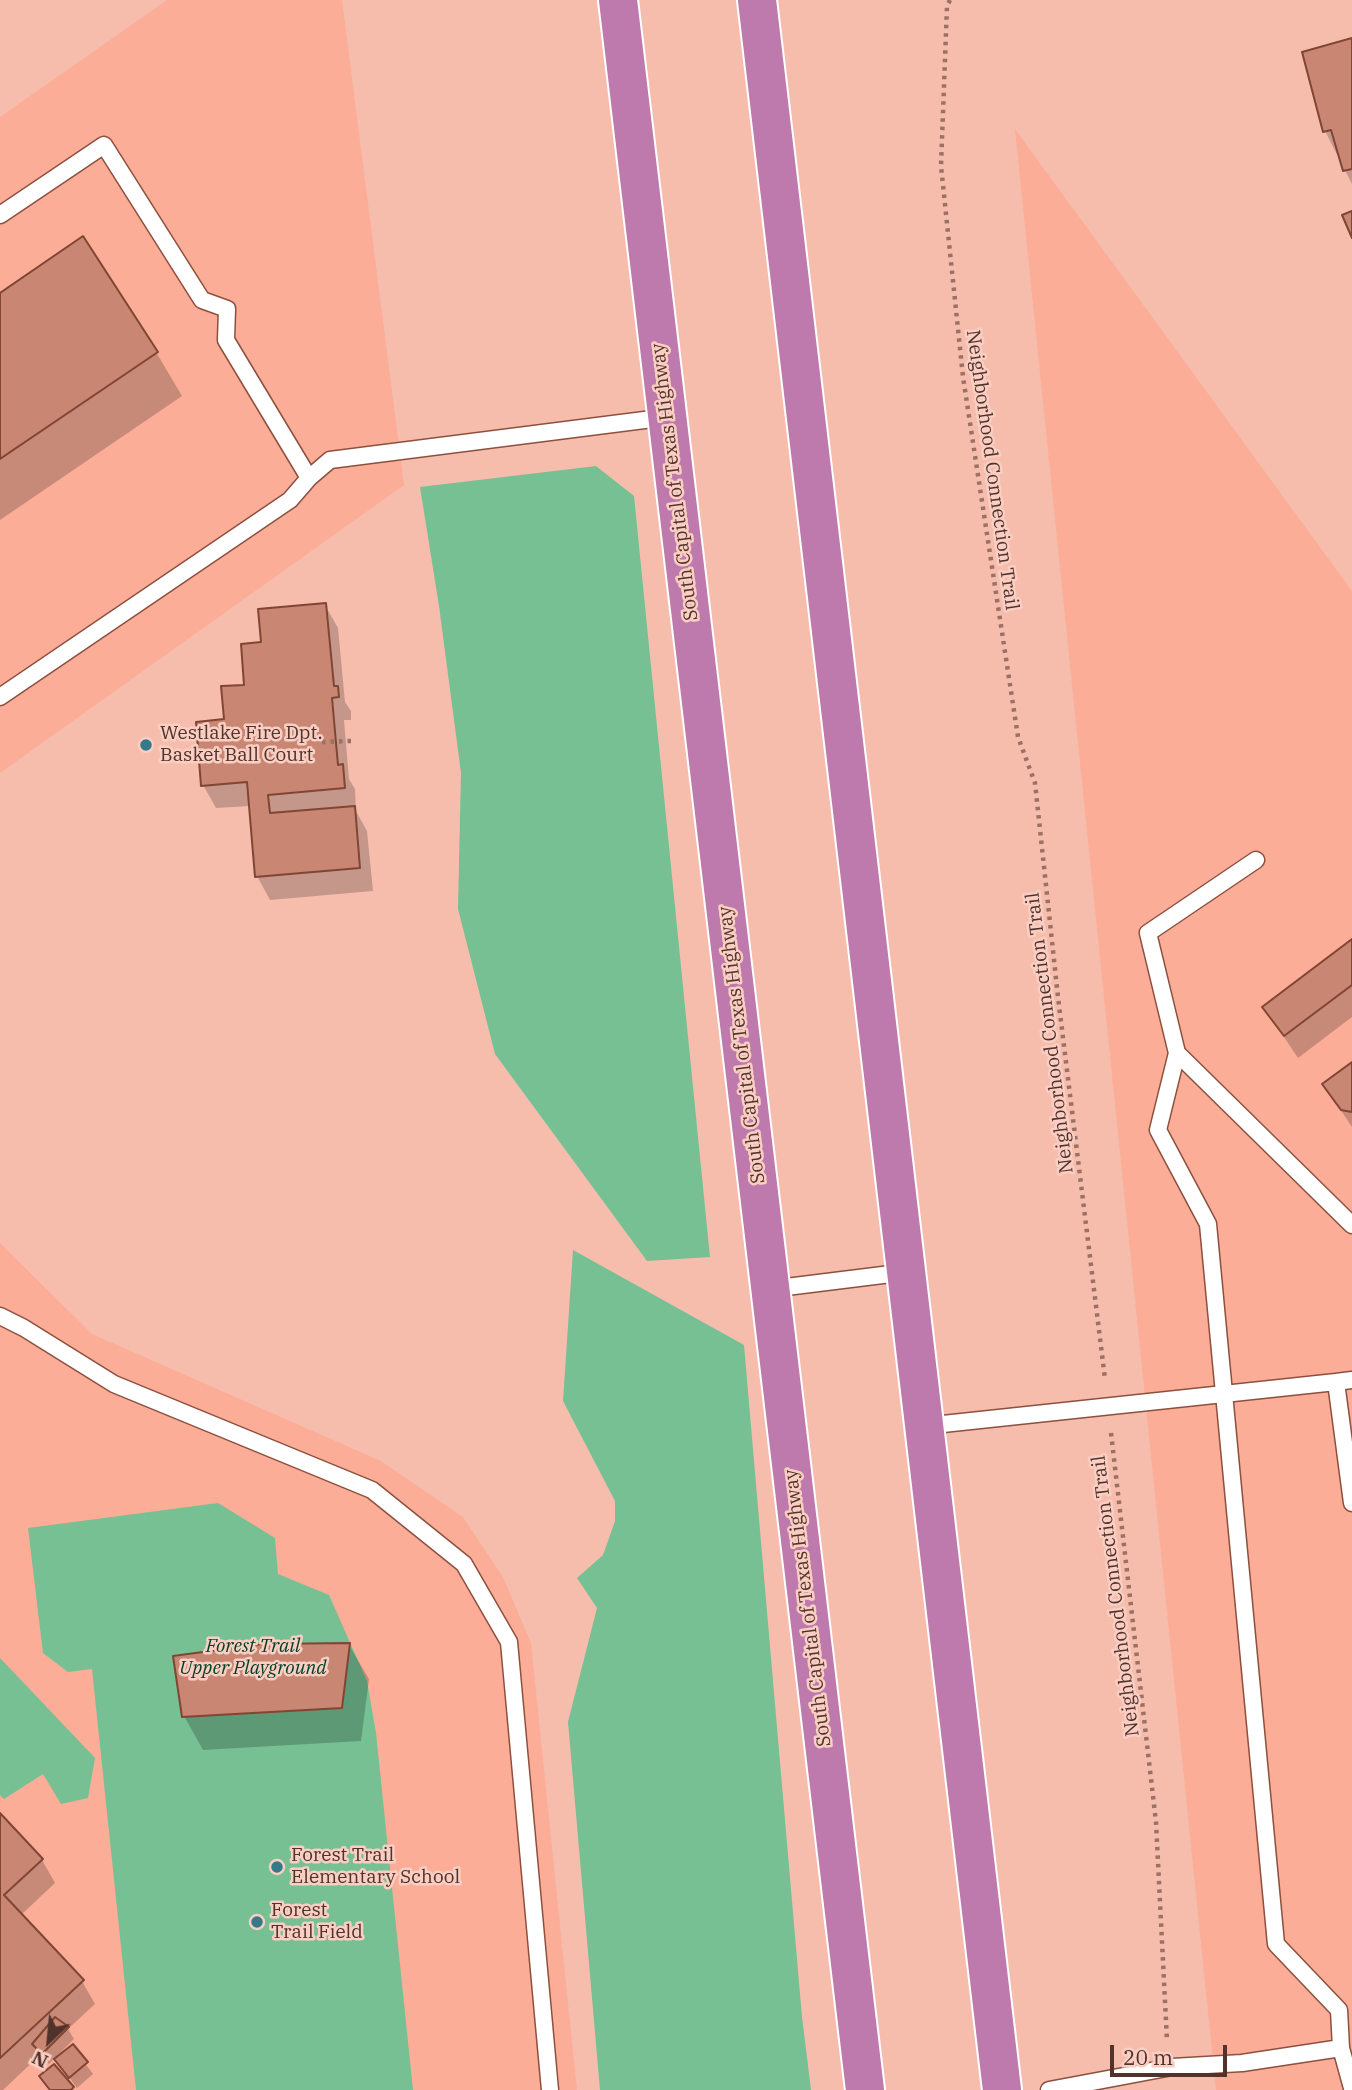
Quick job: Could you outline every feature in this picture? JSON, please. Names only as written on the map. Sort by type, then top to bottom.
[{"type":"highway","name":"South Capital of Texas Highway","points":[[618,0],[865,2090]]},
{"type":"highway","points":[[757,0],[1002,2090]]},
{"type":"lane","points":[[0,215],[104,145],[202,300],[227,309],[226,340],[309,478]]},
{"type":"lane","points":[[0,697],[290,500],[309,478],[330,460],[668,417]]},
{"type":"lane","points":[[1256,860],[1148,933],[1177,1053],[1158,1129],[1208,1224],[1276,1944],[1345,2005],[1341,2048],[1352,2088]]},
{"type":"lane","points":[[1177,1053],[1352,1224]]},
{"type":"lane","points":[[770,1289],[907,1272]]},
{"type":"lane","points":[[0,1316],[114,1384],[372,1490],[464,1564],[509,1642],[550,2090]]},
{"type":"lane","points":[[924,1426],[1344,1381],[1352,1503]]},
{"type":"lane","points":[[1049,2090],[1172,2067],[1242,2063],[1341,2048]]},
{"type":"path","name":"Neighborhood Connection Trail","points":[[950,0],[947,6],[941,166],[962,377],[1018,737],[1035,783],[1056,984],[1088,1224],[1156,1822],[1168,2051],[1172,2067]]},
{"type":"path","points":[[322,742],[351,741]]},
{"type":"shaded area","points":[[167,0],[342,0],[404,485],[0,773],[0,117]]},
{"type":"shaded area","points":[[1015,129],[1352,591],[1352,2090],[1216,2090]]},
{"type":"shaded area","name":"Forest Trail Elementary School","points":[[0,1243],[92,1334],[381,1461],[463,1517],[503,1577],[531,1643],[577,2090],[0,2090]]},
{"type":"green space","points":[[596,466],[634,496],[710,1257],[647,1261],[495,1054],[458,909],[461,773],[420,487]]},
{"type":"green space","points":[[573,1250],[744,1345],[802,2017],[811,2090],[600,2090],[568,1722],[597,1608],[577,1578],[603,1555],[615,1521],[615,1501],[563,1401]]},
{"type":"green space","name":"Forest Trail Field","points":[[218,1503],[275,1538],[278,1574],[329,1595],[367,1681],[376,1733],[413,2090],[136,2090],[92,1669],[68,1672],[43,1653],[28,1528]]},
{"type":"green space","points":[[0,1658],[95,1758],[88,1798],[61,1804],[43,1774],[4,1799],[0,1795]]},
{"type":"building","points":[[1352,38],[1352,169],[1343,171],[1331,130],[1323,132],[1302,52]]},
{"type":"building","points":[[1352,211],[1352,238],[1342,215]]},
{"type":"building","points":[[83,236],[158,352],[0,459],[0,293]]},
{"type":"building","points":[[326,603],[334,686],[338,686],[339,697],[332,698],[338,765],[343,764],[345,788],[268,795],[270,813],[355,806],[360,868],[255,877],[247,782],[201,786],[196,722],[224,719],[221,686],[244,685],[241,644],[261,642],[258,609]]},
{"type":"building","points":[[1352,939],[1352,985],[1284,1036],[1262,1007]]},
{"type":"building","points":[[1352,1062],[1352,1112],[1341,1110],[1322,1084]]},
{"type":"building","points":[[350,1643],[342,1708],[182,1717],[173,1656],[262,1644]]},
{"type":"building","points":[[0,1813],[43,1859],[4,1895],[84,1980],[0,2058]]},
{"type":"building","points":[[55,2017],[69,2027],[42,2054],[32,2044]]},
{"type":"building","points":[[73,2044],[88,2062],[69,2078],[54,2059]]},
{"type":"building","points":[[54,2064],[74,2087],[71,2090],[50,2090],[39,2076]]},
{"type":"place","name":"Westlake Fire Dpt. Basket Ball Court","points":[[146,745]]},
{"type":"place","name":"Forest Trail Elementary School","points":[[277,1867]]},
{"type":"place","name":"Forest Trail Field","points":[[257,1922]]},
{"type":"park label","name":"Forest Trail Upper Playground","points":[[253,1658]]}]
